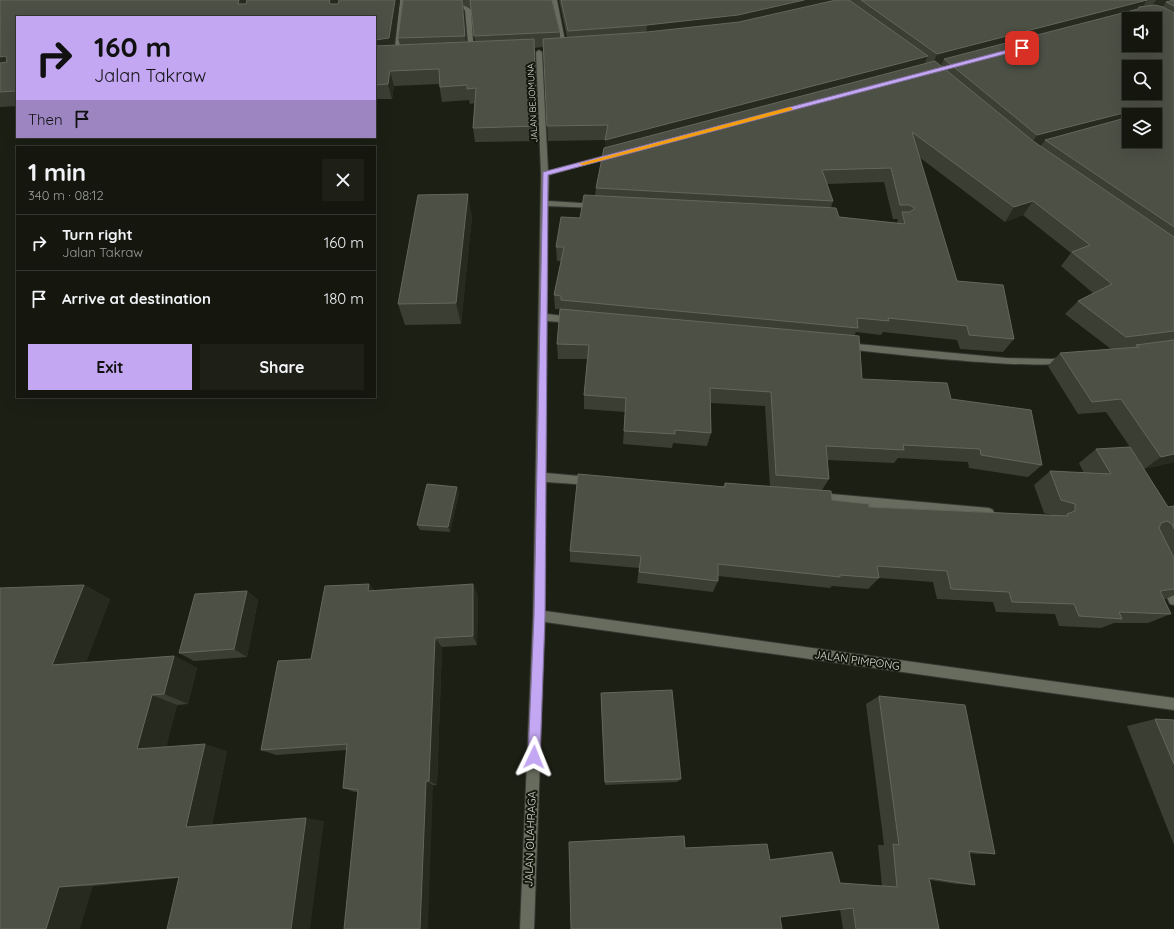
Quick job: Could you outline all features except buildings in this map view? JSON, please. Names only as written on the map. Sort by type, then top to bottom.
[{"type":"street","points":[[397,56],[403,0]]},
{"type":"street","points":[[554,0],[561,50],[572,50]]},
{"type":"street","points":[[443,6],[465,7],[468,10],[472,54]]},
{"type":"street","name":"JALAN BEJOMUNA","points":[[531,52],[542,51],[545,174]]},
{"type":"street","points":[[465,54],[480,53]]},
{"type":"street","points":[[390,56],[404,56]]},
{"type":"street","points":[[545,174],[622,154]]},
{"type":"street","name":"JALAN OLAHRAGA","points":[[527,929],[540,616],[540,477],[545,174]]},
{"type":"street","points":[[544,203],[608,207]]},
{"type":"street","points":[[542,317],[581,321]]},
{"type":"street","points":[[841,345],[1006,361],[1052,362],[1073,359]]},
{"type":"street","points":[[540,477],[604,482]]},
{"type":"street","points":[[809,497],[920,505],[998,514]]},
{"type":"street","points":[[1160,572],[1174,600]]},
{"type":"street","name":"JALAN PIMPONG","points":[[540,616],[1174,704]]},
{"type":"slow traffic","points":[[582,164],[790,109]]},
{"type":"route","points":[[534,757],[540,616],[540,477],[545,174],[1022,48]]}]
